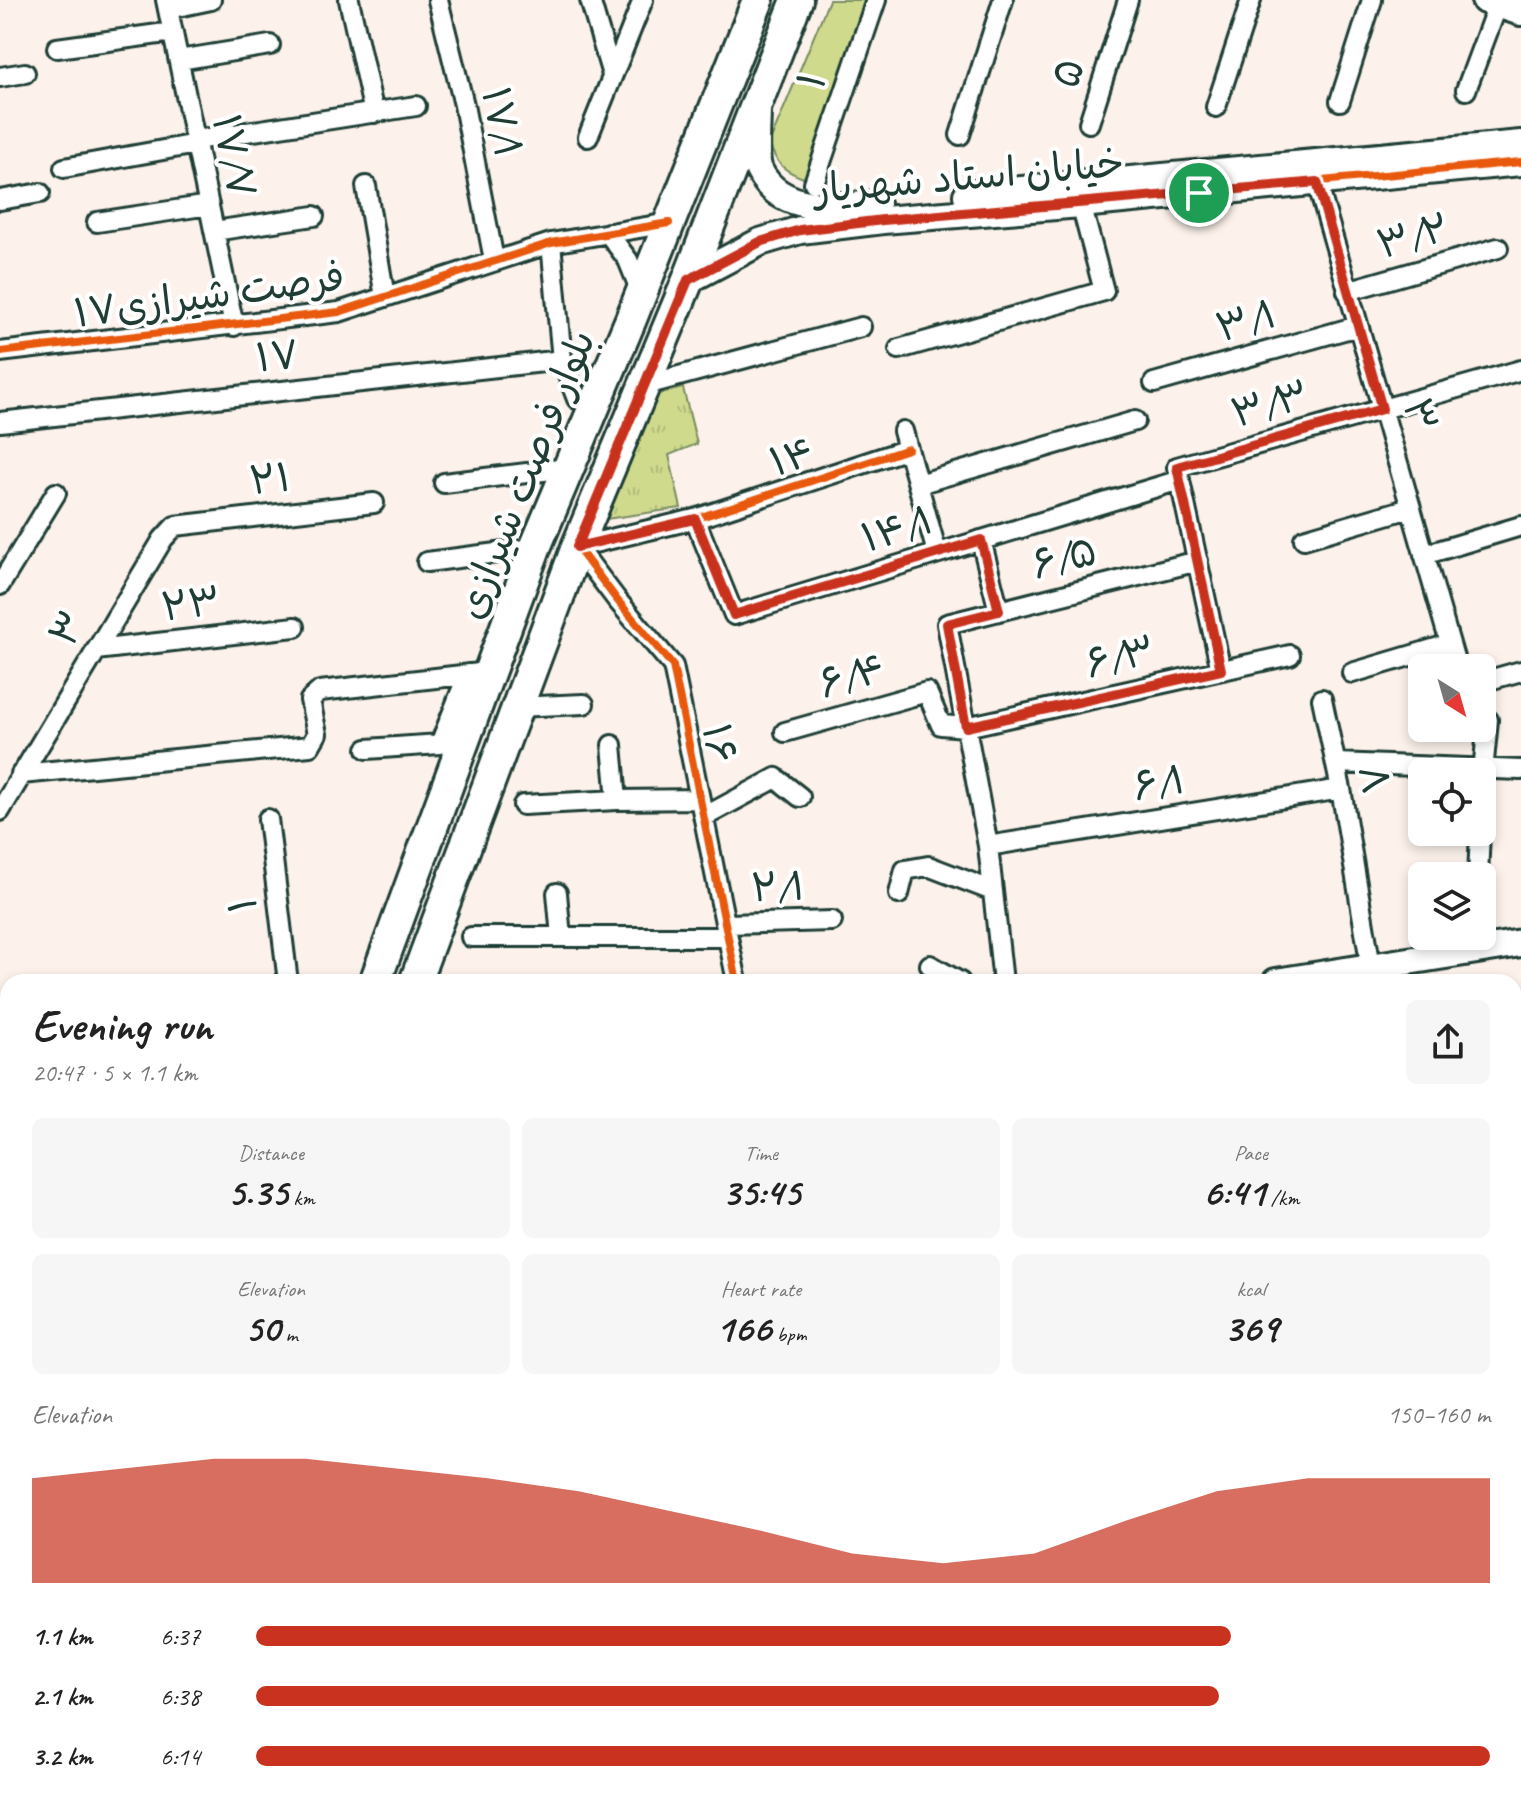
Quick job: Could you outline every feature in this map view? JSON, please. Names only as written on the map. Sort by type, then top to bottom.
[{"type":"main road","name":"بلوار فرصت شیرازی","points":[[378,974],[453,740],[478,673],[535,548],[758,0]]},
{"type":"main road","name":"بلوار فرصت شیرازی","points":[[418,974],[577,547],[688,280],[797,0]]},
{"type":"street","points":[[167,5],[211,0]]},
{"type":"street","points":[[349,0],[374,113]]},
{"type":"street","name":"۱۷/۱","points":[[438,0],[464,105],[494,260]]},
{"type":"street","points":[[590,0],[612,75]]},
{"type":"street","points":[[588,137],[643,0]]},
{"type":"street","name":"۱","points":[[814,183],[876,0]]},
{"type":"street","points":[[960,135],[1003,0]]},
{"type":"street","name":"۵","points":[[1089,123],[1128,0]]},
{"type":"street","points":[[1216,107],[1251,0]]},
{"type":"street","points":[[1340,101],[1372,0]]},
{"type":"street","name":"۱۷/۷","points":[[167,5],[234,326]]},
{"type":"street","points":[[1466,90],[1501,6]]},
{"type":"street","points":[[57,48],[173,32]]},
{"type":"street","points":[[179,60],[270,45]]},
{"type":"street","points":[[0,77],[25,73]]},
{"type":"street","name":"خیابان استاد شهریار","points":[[757,103],[758,169],[775,190],[797,203],[844,207],[1521,144]]},
{"type":"street","points":[[64,168],[196,142],[416,106]]},
{"type":"street","name":"خیابان استاد شهریار","points":[[688,280],[760,242],[800,230],[1521,162]]},
{"type":"street","name":"۳","points":[[1317,182],[1453,654]]},
{"type":"street","points":[[366,186],[385,297]]},
{"type":"street","points":[[0,200],[40,193]]},
{"type":"street","points":[[899,349],[1104,291],[1081,204]]},
{"type":"street","points":[[97,222],[209,205]]},
{"type":"street","points":[[214,231],[314,216]]},
{"type":"street","name":"۱۷فرصت شیرازی","points":[[0,352],[339,312],[551,243],[669,223]]},
{"type":"street","points":[[608,233],[628,260],[641,292]]},
{"type":"street","points":[[551,243],[562,360],[577,399]]},
{"type":"street","name":"۳/۲","points":[[1347,291],[1498,248]]},
{"type":"street","name":"۳/۱","points":[[1154,383],[1358,326]]},
{"type":"street","points":[[642,386],[861,327]]},
{"type":"street","name":"۱۷","points":[[0,422],[562,360]]},
{"type":"street","name":"۳/۳","points":[[1179,473],[1382,409],[1521,370]]},
{"type":"street","points":[[937,553],[918,484],[1135,421]]},
{"type":"street","name":"۱۴","points":[[577,547],[695,519],[905,440],[918,484]]},
{"type":"street","points":[[444,483],[568,468]]},
{"type":"street","points":[[1179,473],[1221,670]]},
{"type":"street","name":"۱۴/۱","points":[[695,519],[734,615],[981,540],[1179,473]]},
{"type":"street","points":[[0,585],[56,493]]},
{"type":"street","name":"۲۱","points":[[175,526],[374,503]]},
{"type":"street","points":[[1304,539],[1410,508]]},
{"type":"street","name":"۳","points":[[0,811],[163,539],[175,526]]},
{"type":"street","points":[[1424,555],[1521,526]]},
{"type":"street","points":[[981,540],[999,611]]},
{"type":"street","name":"۱۶","points":[[577,547],[673,666],[735,974]]},
{"type":"street","points":[[427,562],[535,548]]},
{"type":"street","name":"۶/۵","points":[[966,727],[947,624],[1198,561]]},
{"type":"street","name":"۲۳","points":[[96,650],[295,627]]},
{"type":"street","points":[[1352,673],[1450,644]]},
{"type":"street","name":"۶/۳","points":[[966,727],[1290,655]]},
{"type":"street","points":[[1496,678],[1521,671]]},
{"type":"street","points":[[21,774],[310,746],[317,734],[310,700],[320,691],[478,673]]},
{"type":"street","name":"۶/۴","points":[[785,732],[927,692],[941,725],[966,727]]},
{"type":"street","name":"۸","points":[[1322,699],[1341,789],[1371,967]]},
{"type":"street","points":[[515,707],[584,704]]},
{"type":"street","points":[[966,727],[988,846],[1002,974]]},
{"type":"street","points":[[367,749],[453,740]]},
{"type":"street","points":[[612,745],[617,800]]},
{"type":"street","points":[[1336,763],[1408,769]]},
{"type":"street","points":[[1496,773],[1521,770]]},
{"type":"street","points":[[523,805],[617,800],[702,808],[776,778],[800,797]]},
{"type":"street","name":"۶/۱","points":[[988,846],[1341,789]]},
{"type":"street","name":"۱","points":[[268,819],[287,974]]},
{"type":"street","points":[[899,894],[905,870],[928,866],[993,891]]},
{"type":"street","points":[[557,893],[561,937]]},
{"type":"street","name":"۲/۱","points":[[471,937],[561,937],[727,930],[832,921]]},
{"type":"street","points":[[1327,974],[1521,943]]},
{"type":"street","points":[[930,965],[946,974]]},
{"type":"green space","points":[[829,0],[867,0],[806,179],[783,167],[769,144]]},
{"type":"green space","points":[[683,388],[697,444],[669,455],[681,508],[606,519],[654,395]]},
{"type":"cycle path","points":[[688,280],[760,242],[800,230],[1521,162]]},
{"type":"cycle path","points":[[0,352],[339,312],[551,243],[669,223]]},
{"type":"cycle path","points":[[735,974],[673,666],[577,547],[695,519],[908,449]]},
{"type":"route","points":[[1317,182],[1382,409],[1177,467],[1221,670],[966,727],[947,624],[999,611],[981,540],[734,615],[695,519],[577,547],[688,280],[760,242],[800,230],[1199,193],[1317,182]]}]
